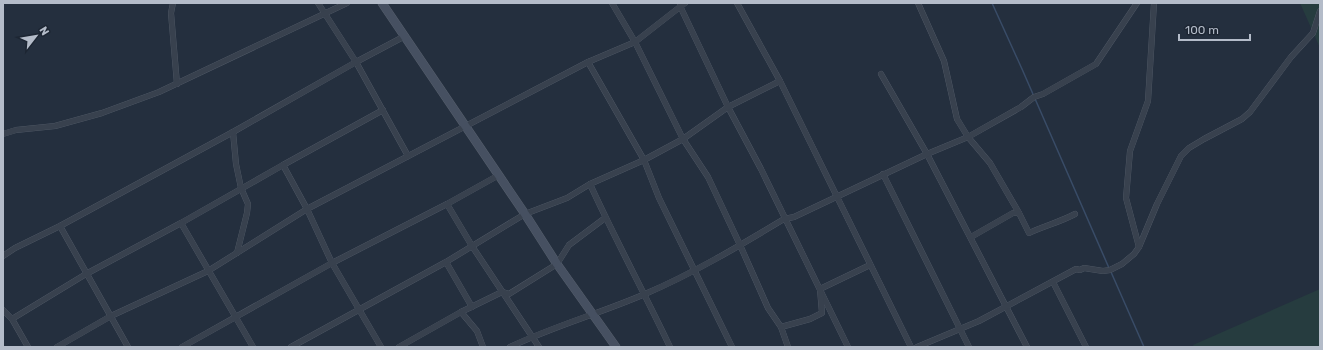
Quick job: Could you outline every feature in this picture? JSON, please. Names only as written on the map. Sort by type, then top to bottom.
[{"type":"street","points":[[173,3],[171,13],[177,84]]},
{"type":"street","points":[[318,3],[356,62],[408,156]]},
{"type":"street","points":[[3,134],[16,130],[55,126],[102,112],[159,92],[347,3]]},
{"type":"street","points":[[382,3],[499,175],[557,264],[616,347]]},
{"type":"street","points":[[612,3],[635,42],[683,139],[708,177],[768,308],[781,327],[788,347]]},
{"type":"street","points":[[616,10],[617,3]]},
{"type":"street","points":[[737,3],[780,81],[911,347]]},
{"type":"street","points":[[918,3],[944,60],[957,119],[968,137],[990,163],[1029,233],[1048,224],[1061,222],[1074,214]]},
{"type":"street","points":[[510,347],[532,337],[645,294],[695,271],[784,219],[794,217],[883,174],[968,137],[1021,107],[1034,97],[1043,94],[1096,64],[1137,3]]},
{"type":"street","points":[[1139,247],[1126,198],[1130,151],[1148,101],[1154,3]]},
{"type":"street","points":[[57,347],[110,316],[208,271],[307,209],[588,62],[635,42],[682,5],[728,107],[761,169],[784,219],[848,347]]},
{"type":"street","points":[[917,347],[979,320],[1076,269],[1080,270],[1084,268],[1103,271],[1110,270],[1122,264],[1139,247],[1181,156],[1189,148],[1242,119],[1250,112],[1291,57],[1313,33],[1320,11]]},
{"type":"street","points":[[3,256],[15,248],[60,226],[233,132],[405,36]]},
{"type":"street","points":[[588,62],[644,160],[659,198],[732,347]]},
{"type":"street","points":[[881,74],[927,154],[1027,347]]},
{"type":"street","points":[[291,347],[446,262],[525,214],[567,198],[590,184],[644,160],[683,139],[728,107],[780,81]]},
{"type":"street","points":[[12,319],[86,274],[181,223],[383,110]]},
{"type":"street","points":[[233,132],[236,164],[248,204],[237,254]]},
{"type":"street","points":[[283,165],[307,209],[332,263],[381,347]]},
{"type":"street","points":[[883,174],[969,347]]},
{"type":"street","points":[[182,347],[332,263],[447,204],[499,175]]},
{"type":"street","points":[[590,184],[605,218],[645,294],[670,347]]},
{"type":"street","points":[[447,204],[472,246],[539,347]]},
{"type":"street","points":[[971,237],[1007,216],[1013,213],[1018,213]]},
{"type":"street","points":[[399,347],[461,312],[502,292],[509,294],[557,264],[569,245],[605,218]]},
{"type":"street","points":[[181,223],[253,347]]},
{"type":"street","points":[[60,226],[128,347]]},
{"type":"street","points":[[446,262],[472,307]]},
{"type":"street","points":[[820,289],[870,265]]},
{"type":"street","points":[[1053,282],[1086,347]]},
{"type":"street","points":[[781,327],[810,319],[822,313],[820,289]]},
{"type":"street","points":[[3,310],[12,319],[28,347]]},
{"type":"street","points":[[461,312],[476,331],[483,347]]},
{"type":"green space","points":[[1300,3],[1320,3],[1320,48]]},
{"type":"green space","points":[[1320,289],[1320,347],[1194,347],[1193,345]]},
{"type":"waterway","points":[[992,3],[1109,268]]},
{"type":"waterway","points":[[1111,272],[1144,347]]}]
